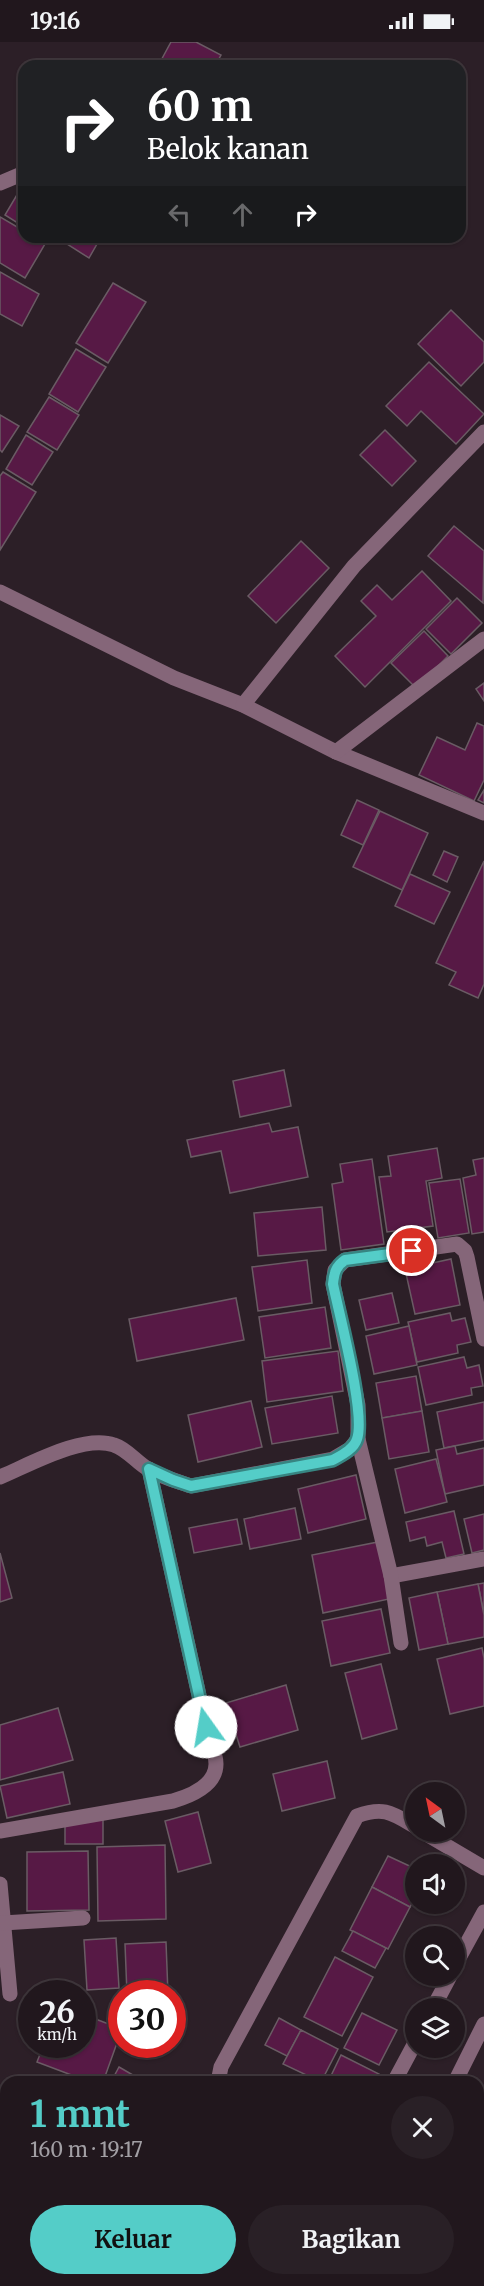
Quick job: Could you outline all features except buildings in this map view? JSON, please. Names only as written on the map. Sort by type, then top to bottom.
[{"type":"street","points":[[0,183],[18,176]]},
{"type":"street","points":[[243,705],[354,566],[484,432]]},
{"type":"street","points":[[0,592],[174,678],[243,705],[336,752],[484,813]]},
{"type":"street","points":[[336,752],[484,639]]},
{"type":"street","points":[[401,1643],[391,1576],[358,1438],[358,1405],[333,1275],[339,1264],[345,1260],[457,1244],[465,1251],[467,1257],[484,1339]]},
{"type":"street","points":[[0,1477],[78,1445],[94,1443],[113,1444],[149,1469],[191,1486],[333,1460],[350,1449],[358,1438]]},
{"type":"street","points":[[0,1832],[173,1801],[193,1795],[206,1784],[214,1773],[216,1763],[149,1469]]},
{"type":"street","points":[[391,1576],[484,1559]]},
{"type":"street","points":[[219,2076],[221,2067],[357,1816],[369,1812],[389,1811],[405,1820]]},
{"type":"street","points":[[440,1842],[484,1868]]},
{"type":"street","points":[[0,1884],[10,1994]]},
{"type":"street","points":[[465,1947],[484,1912]]},
{"type":"street","points":[[3,1923],[83,1918]]},
{"type":"street","points":[[458,2076],[484,2024]]},
{"type":"street","points":[[397,2076],[407,2058]]},
{"type":"route","points":[[206,1727],[149,1469],[191,1486],[333,1460],[350,1449],[358,1438],[358,1405],[333,1275],[339,1264],[345,1260],[412,1251]]}]
